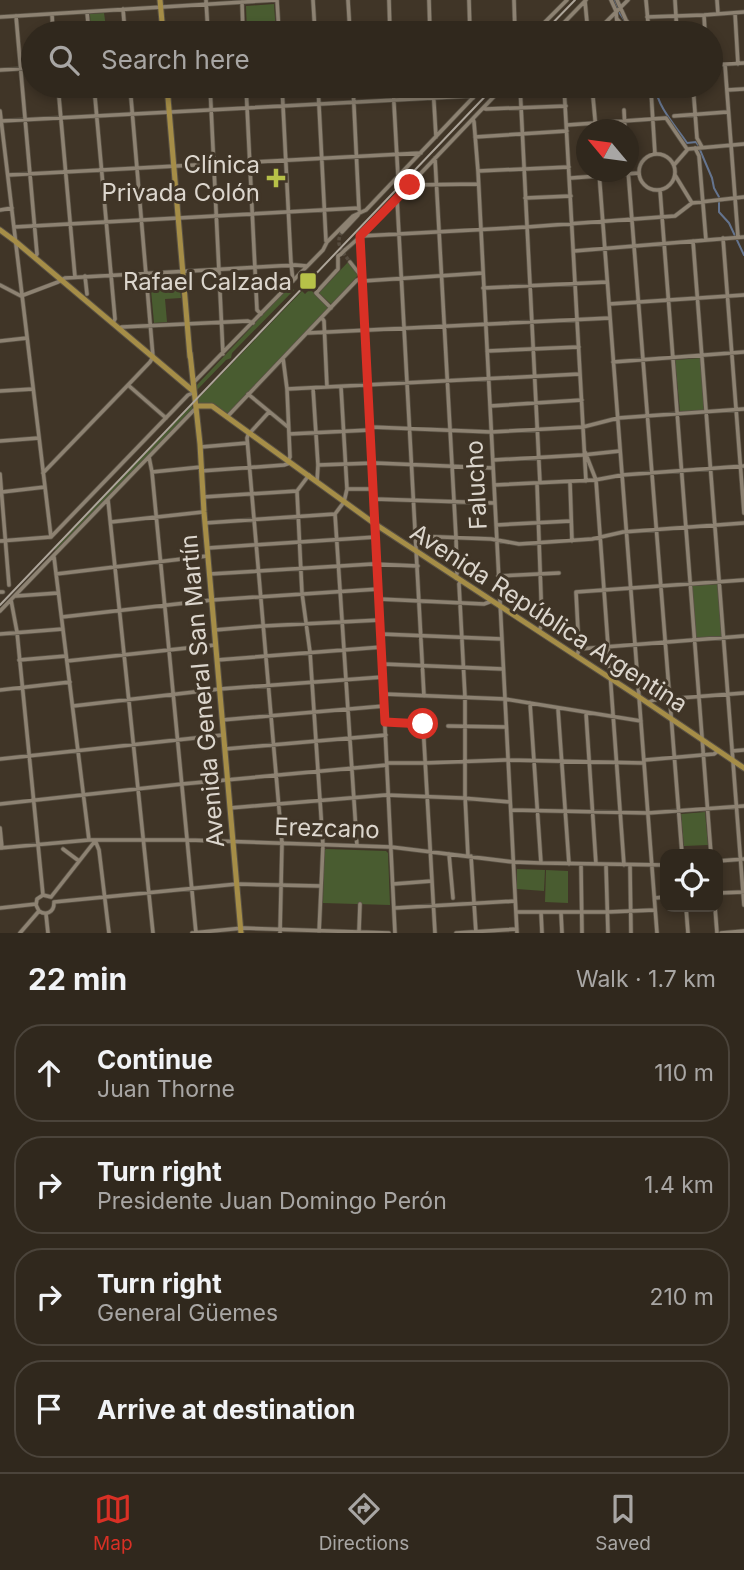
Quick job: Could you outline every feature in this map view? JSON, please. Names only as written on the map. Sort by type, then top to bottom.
[{"type":"main road","points":[[160,3],[162,21]]},
{"type":"main road","name":"Avenida General San Martín","points":[[168,98],[195,408]]},
{"type":"main road","points":[[0,230],[192,392]]},
{"type":"main road","name":"Avenida General San Martín","points":[[190,353],[241,930]]},
{"type":"main road","name":"Avenida República Argentina","points":[[195,408],[210,406],[227,417],[417,552],[744,768]]},
{"type":"street","points":[[0,18],[123,9],[160,3],[276,0],[278,21]]},
{"type":"street","points":[[313,0],[314,21]]},
{"type":"street","points":[[348,0],[349,21]]},
{"type":"street","points":[[389,0],[390,21]]},
{"type":"street","points":[[429,0],[430,21]]},
{"type":"street","points":[[469,0],[470,21]]},
{"type":"street","points":[[514,0],[515,21]]},
{"type":"street","points":[[545,21],[567,0]]},
{"type":"street","points":[[611,0],[627,21]]},
{"type":"street","points":[[617,0],[617,19],[620,21]]},
{"type":"street","points":[[608,21],[628,0]]},
{"type":"street","points":[[646,0],[648,21]]},
{"type":"street","points":[[675,0],[676,21]]},
{"type":"street","points":[[717,0],[718,14]]},
{"type":"street","points":[[241,1],[242,21]]},
{"type":"street","points":[[568,21],[585,1]]},
{"type":"street","points":[[585,1],[587,21]]},
{"type":"street","points":[[206,2],[207,21]]},
{"type":"street","points":[[123,9],[124,21]]},
{"type":"street","points":[[87,12],[88,21]]},
{"type":"street","points":[[735,12],[738,64]]},
{"type":"street","points":[[647,16],[744,12]]},
{"type":"street","points":[[52,14],[52,21]]},
{"type":"street","points":[[704,15],[704,21]]},
{"type":"street","points":[[16,16],[21,79]]},
{"type":"street","points":[[574,251],[739,237],[724,65],[744,63]]},
{"type":"street","points":[[0,70],[20,69]]},
{"type":"street","points":[[727,90],[744,89]]},
{"type":"street","points":[[23,98],[37,254],[35,257]]},
{"type":"street","points":[[59,98],[75,277]]},
{"type":"street","points":[[95,98],[115,319],[113,323]]},
{"type":"street","points":[[43,473],[153,357],[131,98]]},
{"type":"street","points":[[210,98],[223,354]]},
{"type":"street","points":[[247,98],[257,310],[261,314]]},
{"type":"street","points":[[283,98],[293,281]]},
{"type":"street","points":[[319,98],[326,243]]},
{"type":"street","points":[[342,232],[359,211],[354,98]]},
{"type":"street","points":[[1,119],[96,117],[434,98],[436,136]]},
{"type":"street","points":[[14,227],[366,210],[473,98]]},
{"type":"street","points":[[331,307],[316,293],[338,269],[338,256],[493,98]]},
{"type":"street","points":[[521,98],[539,457],[538,523],[542,624],[539,631]]},
{"type":"street","points":[[565,98],[586,481]]},
{"type":"street","points":[[593,98],[596,119]]},
{"type":"street","points":[[652,98],[656,154]]},
{"type":"street","points":[[694,98],[698,140],[702,147]]},
{"type":"street","points":[[394,100],[398,176]]},
{"type":"street","points":[[483,108],[566,106]]},
{"type":"street","points":[[624,110],[625,119]]},
{"type":"street","points":[[0,111],[51,537]]},
{"type":"street","points":[[674,116],[728,112]]},
{"type":"street","points":[[639,120],[667,118],[687,149]]},
{"type":"street","name":"Falucho","points":[[473,119],[478,171],[517,931]]},
{"type":"street","points":[[567,125],[576,124]]},
{"type":"street","points":[[475,137],[567,131]]},
{"type":"street","points":[[674,166],[687,149],[744,144]]},
{"type":"street","points":[[695,148],[699,156],[706,240]]},
{"type":"street","points":[[8,175],[421,153]]},
{"type":"street","points":[[675,174],[670,184],[660,190],[649,188],[641,180],[639,173],[645,159],[656,154],[665,156],[674,166],[675,174],[692,203]]},
{"type":"street","points":[[435,158],[465,697],[465,798],[476,932]]},
{"type":"street","points":[[0,164],[6,164]]},
{"type":"street","points":[[478,171],[569,167]]},
{"type":"street","points":[[570,178],[576,177]]},
{"type":"street","points":[[600,182],[657,933]]},
{"type":"street","points":[[630,182],[682,849]]},
{"type":"street","points":[[410,185],[478,184]]},
{"type":"street","points":[[660,190],[711,849]]},
{"type":"street","points":[[526,198],[571,196]]},
{"type":"street","points":[[360,236],[662,218],[677,216],[692,203],[744,197]]},
{"type":"street","points":[[397,198],[424,696]]},
{"type":"street","points":[[0,210],[12,208]]},
{"type":"street","points":[[194,382],[359,211]]},
{"type":"street","points":[[360,236],[395,933]]},
{"type":"street","points":[[723,238],[744,513]]},
{"type":"street","points":[[693,241],[744,905]]},
{"type":"street","points":[[350,262],[363,279]]},
{"type":"street","points":[[0,285],[21,296],[65,278],[307,266]]},
{"type":"street","points":[[357,280],[358,272]]},
{"type":"street","points":[[227,417],[357,280],[482,273]]},
{"type":"street","points":[[85,276],[87,294]]},
{"type":"street","points":[[483,288],[607,282]]},
{"type":"street","points":[[609,304],[744,295]]},
{"type":"street","points":[[322,318],[327,387]]},
{"type":"street","points":[[308,333],[610,318]]},
{"type":"street","points":[[119,328],[188,323],[253,323]]},
{"type":"street","points":[[0,341],[27,338]]},
{"type":"street","points":[[487,351],[579,347]]},
{"type":"street","points":[[613,362],[744,352]]},
{"type":"street","points":[[152,472],[249,468],[284,465],[289,462],[287,389],[283,358]]},
{"type":"street","points":[[287,389],[580,374]]},
{"type":"street","points":[[128,385],[166,418]]},
{"type":"street","points":[[341,387],[347,489],[344,502],[335,514],[357,846]]},
{"type":"street","points":[[313,388],[317,482]]},
{"type":"street","points":[[0,391],[33,389]]},
{"type":"street","points":[[0,541],[51,537],[192,392]]},
{"type":"street","points":[[248,394],[288,427]]},
{"type":"street","points":[[490,406],[582,400]]},
{"type":"street","points":[[0,611],[195,408]]},
{"type":"street","points":[[289,434],[371,429],[491,432],[537,430],[583,427],[618,418],[744,409]]},
{"type":"street","points":[[270,412],[249,434],[247,443],[282,844],[280,931]]},
{"type":"street","points":[[0,441],[39,438]]},
{"type":"street","points":[[199,447],[247,443]]},
{"type":"street","points":[[493,460],[620,450]]},
{"type":"street","points":[[586,454],[596,480],[624,865]]},
{"type":"street","points":[[149,457],[157,517],[195,933],[241,930],[389,933]]},
{"type":"street","points":[[318,465],[373,463],[493,468]]},
{"type":"street","points":[[494,485],[586,481],[622,475],[742,466]]},
{"type":"street","points":[[0,474],[9,585]]},
{"type":"street","points":[[309,475],[297,491],[302,593],[310,652],[321,800],[323,845],[319,932]]},
{"type":"street","points":[[569,482],[572,541]]},
{"type":"street","points":[[1,492],[45,487]]},
{"type":"street","points":[[347,489],[374,489]]},
{"type":"street","points":[[203,497],[297,491]]},
{"type":"street","points":[[374,499],[494,503]]},
{"type":"street","points":[[108,500],[153,933]]},
{"type":"street","points":[[111,522],[204,512]]},
{"type":"street","points":[[205,523],[335,514]]},
{"type":"street","points":[[496,525],[571,522]]},
{"type":"street","points":[[416,536],[496,540],[516,544],[572,541],[626,532],[744,523]]},
{"type":"street","points":[[208,548],[376,537]]},
{"type":"street","points":[[56,574],[208,556]]},
{"type":"street","points":[[54,557],[89,839]]},
{"type":"street","points":[[210,574],[377,564],[418,566]]},
{"type":"street","points":[[498,576],[559,573]]},
{"type":"street","points":[[577,656],[579,649],[576,592],[744,580]]},
{"type":"street","points":[[62,617],[212,600],[379,589]]},
{"type":"street","points":[[16,596],[58,593]]},
{"type":"street","points":[[379,599],[488,604],[492,601]]},
{"type":"street","points":[[11,600],[43,895]]},
{"type":"street","points":[[215,630],[381,620]]},
{"type":"street","points":[[0,634],[63,629]]},
{"type":"street","points":[[381,634],[502,639]]},
{"type":"street","points":[[579,649],[744,636]]},
{"type":"street","points":[[67,662],[216,645]]},
{"type":"street","points":[[217,660],[382,647]]},
{"type":"street","points":[[19,660],[66,656]]},
{"type":"street","points":[[382,663],[503,669]]},
{"type":"street","points":[[73,706],[220,689],[383,677]]},
{"type":"street","points":[[0,690],[70,682]]},
{"type":"street","points":[[648,703],[744,693]]},
{"type":"street","points":[[384,694],[505,699],[641,721]]},
{"type":"street","points":[[530,703],[541,863]]},
{"type":"street","points":[[222,720],[384,706]]},
{"type":"street","points":[[558,708],[569,864]]},
{"type":"street","points":[[586,713],[596,864]]},
{"type":"street","points":[[385,722],[425,724],[435,933]]},
{"type":"street","points":[[448,726],[506,727]]},
{"type":"street","points":[[0,759],[223,735]]},
{"type":"street","points":[[225,749],[386,736]]},
{"type":"street","points":[[732,751],[744,750]]},
{"type":"street","points":[[0,804],[387,764],[508,760],[644,761],[714,754],[718,751]]},
{"type":"street","points":[[230,808],[388,795],[510,802]]},
{"type":"street","points":[[511,810],[648,813],[744,806]]},
{"type":"street","points":[[0,828],[1,848]]},
{"type":"street","name":"Erezcano","points":[[1,848],[89,839],[233,842],[391,847],[513,862],[660,865]]},
{"type":"street","points":[[51,897],[95,840]]},
{"type":"street","points":[[95,840],[99,850],[109,933]]},
{"type":"street","points":[[63,849],[79,862]]},
{"type":"street","points":[[449,854],[453,898]]},
{"type":"street","points":[[723,861],[742,859]]},
{"type":"street","points":[[581,864],[582,933]]},
{"type":"street","points":[[606,865],[608,933]]},
{"type":"street","points":[[630,865],[631,933]]},
{"type":"street","points":[[393,884],[432,881]]},
{"type":"street","points":[[54,902],[237,884],[321,886]]},
{"type":"street","points":[[723,893],[743,892]]},
{"type":"street","points":[[43,895],[51,897],[54,902],[52,911],[46,914],[39,911],[37,899],[43,895]]},
{"type":"street","points":[[655,898],[660,898]]},
{"type":"street","points":[[394,908],[515,901]]},
{"type":"street","points":[[0,908],[36,904]]},
{"type":"street","points":[[359,932],[360,904]]},
{"type":"street","points":[[516,912],[655,910]]},
{"type":"street","points":[[20,933],[39,911]]},
{"type":"street","points":[[541,912],[542,933]]},
{"type":"street","points":[[686,912],[688,933]]},
{"type":"street","points":[[716,912],[719,933],[744,931]]},
{"type":"street","points":[[561,913],[562,933]]},
{"type":"street","points":[[46,914],[48,933]]},
{"type":"street","points":[[456,933],[517,931]]},
{"type":"green space","points":[[274,4],[275,21],[247,21],[246,6]]},
{"type":"green space","points":[[104,13],[105,21],[90,21],[90,14]]},
{"type":"green space","points":[[348,262],[359,274],[332,305],[319,293]]},
{"type":"green space","points":[[290,286],[294,290],[232,353],[231,358],[196,391],[196,386]]},
{"type":"green space","points":[[180,287],[181,298],[165,299],[167,322],[154,323],[151,290]]},
{"type":"green space","points":[[310,289],[329,308],[228,414],[197,403],[302,291],[305,294]]},
{"type":"green space","points":[[701,358],[704,410],[680,412],[675,360]]},
{"type":"green space","points":[[192,405],[192,410],[56,553],[55,549]]},
{"type":"green space","points":[[718,584],[722,637],[695,639],[692,586]]},
{"type":"green space","points":[[705,812],[708,845],[684,846],[681,814]]},
{"type":"green space","points":[[326,849],[386,851],[390,905],[323,903]]},
{"type":"green space","points":[[517,869],[545,870],[544,891],[517,889]]},
{"type":"green space","points":[[546,870],[568,871],[568,903],[545,902]]},
{"type":"waterway","points":[[614,0],[617,8]]},
{"type":"waterway","points":[[619,12],[625,21]]},
{"type":"waterway","points":[[659,98],[663,109],[687,143],[696,142],[698,145]]},
{"type":"waterway","points":[[700,150],[719,197]]},
{"type":"waterway","points":[[719,202],[719,212],[729,223],[744,255]]},
{"type":"tunnel","points":[[342,232],[339,244],[350,262]]},
{"type":"railway","points":[[555,21],[575,0]]},
{"type":"railway","points":[[0,605],[484,98]]},
{"type":"place","name":"Clínica Privada Colón","points":[[276,178]]},
{"type":"place","name":"Rafael Calzada","points":[[308,281]]},
{"type":"route","points":[[410,185],[360,236],[385,722],[423,724]]}]
